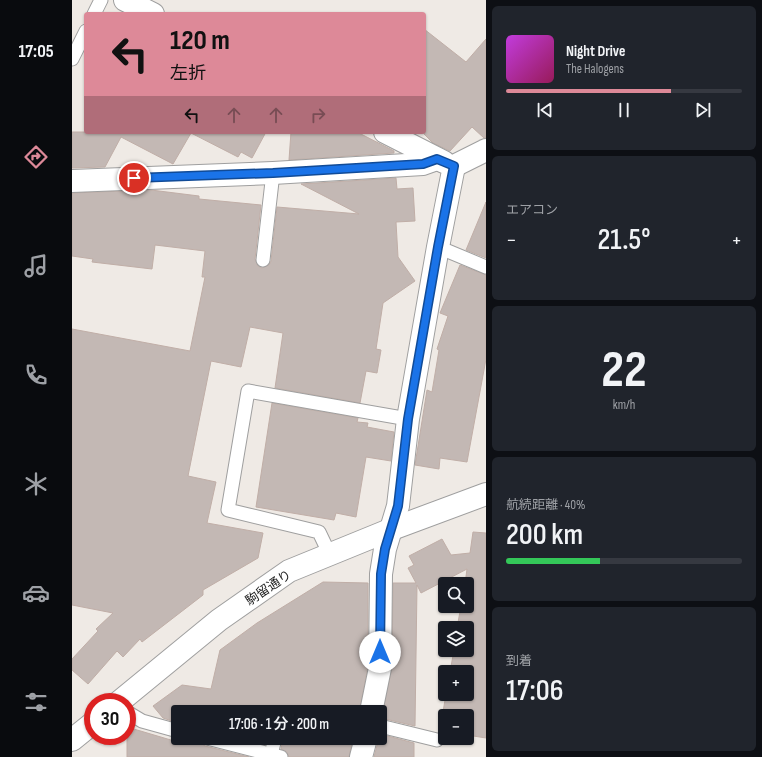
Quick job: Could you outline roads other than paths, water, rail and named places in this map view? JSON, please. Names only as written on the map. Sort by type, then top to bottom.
[{"type":"street","points":[[125,0],[149,12]]},
{"type":"street","points":[[388,134],[445,162]]},
{"type":"street","points":[[72,181],[273,173],[423,164],[445,162],[486,150]]},
{"type":"street","points":[[372,705],[380,668],[381,574],[385,549],[398,506],[408,419],[438,247],[445,162]]},
{"type":"street","name":"駒留通り","points":[[130,693],[232,611],[289,571],[392,529],[486,494]]},
{"type":"street","points":[[72,740],[84,730]]},
{"type":"street","points":[[361,757],[364,745]]},
{"type":"lane","points":[[95,12],[102,0]]},
{"type":"lane","points":[[72,59],[84,35]]},
{"type":"lane","points":[[263,260],[273,173]]},
{"type":"lane","points":[[438,247],[486,267]]},
{"type":"lane","points":[[330,555],[319,532],[228,510],[248,390],[408,419]]},
{"type":"lane","points":[[136,717],[142,721],[171,728]]},
{"type":"lane","points":[[387,728],[437,740]]},
{"type":"lane","points":[[234,745],[276,756],[275,745]]}]
